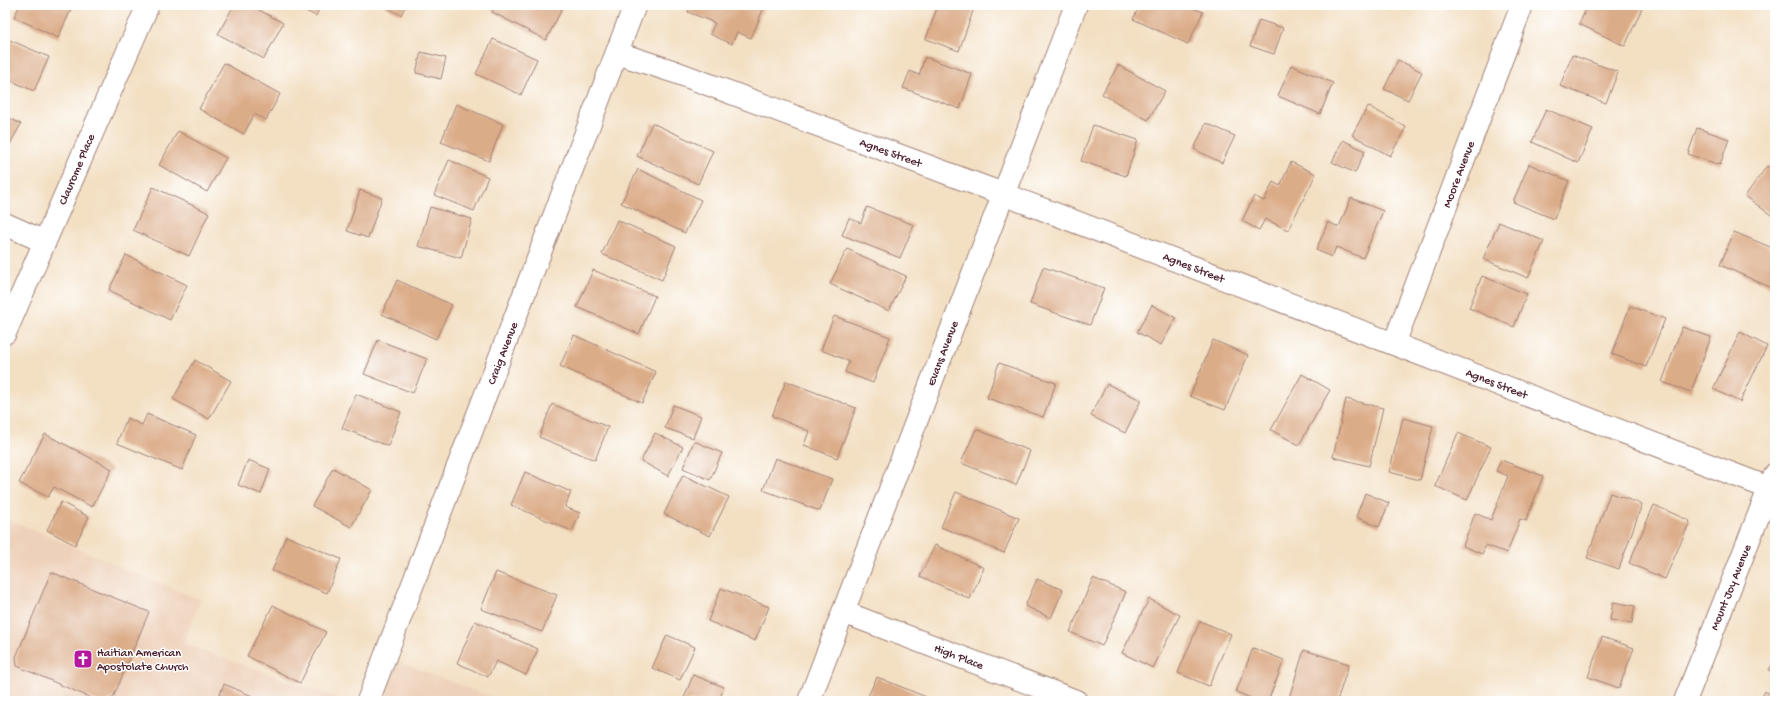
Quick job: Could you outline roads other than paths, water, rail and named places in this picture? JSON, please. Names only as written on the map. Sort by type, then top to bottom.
[{"type":"street","name":"Claurome Place","points":[[5,333],[148,5]]},
{"type":"street","name":"Craig Avenue","points":[[368,701],[635,5]]},
{"type":"street","name":"Evans Avenue","points":[[809,701],[1076,5]]},
{"type":"street","name":"Moore Avenue","points":[[1394,344],[1522,5]]},
{"type":"street","name":"Agnes Street","points":[[617,53],[682,74],[1003,194],[1394,344],[1772,481]]},
{"type":"street","points":[[5,224],[45,242]]},
{"type":"street","name":"Mount Joy Avenue","points":[[1684,701],[1772,481]]},
{"type":"street","name":"High Place","points":[[843,612],[1076,701]]},
{"type":"place","name":"Haitian American Apostolate Church","points":[[83,659]]}]
